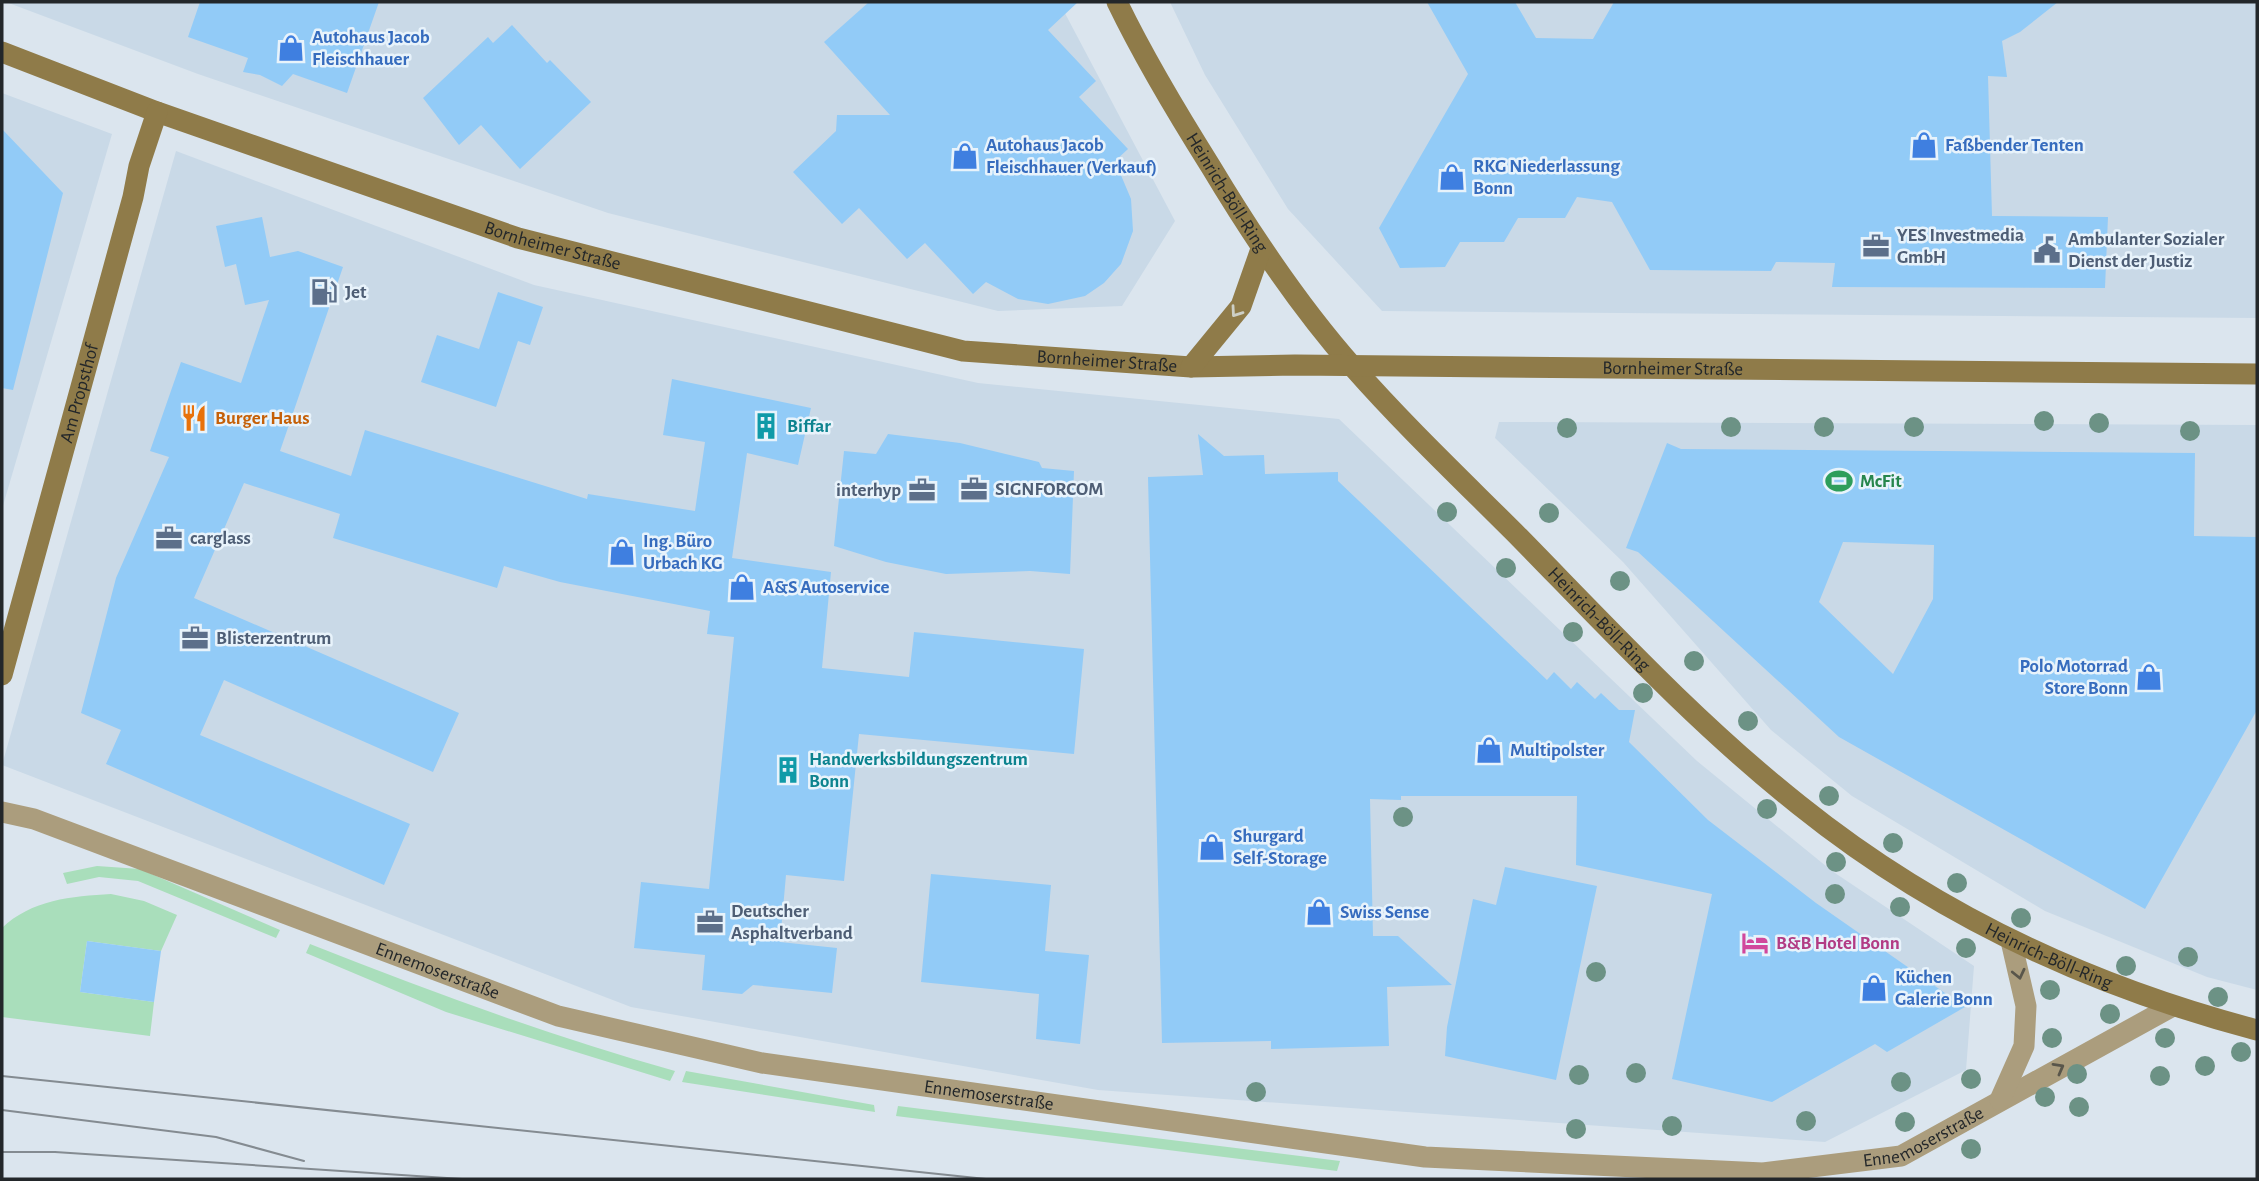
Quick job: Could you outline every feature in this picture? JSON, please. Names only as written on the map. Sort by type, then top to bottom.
[{"type":"main road","name":"Heinrich-Böll-Ring","points":[[1117,2],[1146,62],[1261,249],[1352,366],[1601,621],[1735,750],[1798,805],[1863,854],[2011,941],[2087,977],[2171,1007],[2257,1030]]},
{"type":"main road","name":"Bornheimer Straße","points":[[2,52],[157,112],[518,238],[963,351],[1191,367],[2257,374]]},
{"type":"main road","name":"Am Propsthof","points":[[2,676],[133,197],[139,166],[157,112]]},
{"type":"main road","points":[[1191,367],[1241,306],[1261,249]]},
{"type":"street","name":"Ennemoserstraße","points":[[2,812],[34,819],[558,1016],[762,1063],[1425,1157],[1763,1173],[1901,1156],[2171,1007]]},
{"type":"street","name":"Ennemoserstraße","points":[[2000,1100],[2024,1046],[2026,1006],[2011,941]]},
{"type":"shaded area","points":[[6,2],[1059,2],[1175,221],[1122,306],[998,311],[608,213],[198,74]]},
{"type":"shaded area","points":[[1170,2],[2257,2],[2257,318],[1382,311],[1288,209],[1205,75]]},
{"type":"shaded area","points":[[2,93],[112,134],[2,509]]},
{"type":"shaded area","points":[[176,151],[534,285],[978,383],[1339,419],[1697,761],[1832,871],[1974,966],[1966,1070],[1825,1142],[1098,1090],[631,1007],[2,765]]},
{"type":"shaded area","points":[[1499,422],[2257,425],[2257,990],[2207,977],[2045,911],[1852,796],[1771,730],[1623,562],[1495,438]]},
{"type":"green space","points":[[97,866],[140,869],[280,930],[276,938],[138,881],[99,877],[67,884],[63,873]]},
{"type":"green space","points":[[111,894],[144,901],[177,915],[161,951],[87,941],[80,992],[154,1002],[150,1036],[2,1017],[2,928],[39,905],[67,898]]},
{"type":"green space","points":[[310,944],[490,1012],[675,1071],[670,1081],[446,1012],[306,953]]},
{"type":"green space","points":[[686,1071],[874,1105],[875,1112],[682,1082]]},
{"type":"green space","points":[[898,1106],[1340,1161],[1337,1171],[896,1116]]},
{"type":"building","name":"Autohaus Jacob Fleischhauer","points":[[200,2],[379,2],[347,93],[293,74],[282,86],[260,75],[243,72],[248,58],[188,37]]},
{"type":"building","name":"Autohaus Jacob Fleischhauer (Verkauf)","points":[[869,2],[1078,2],[1048,30],[1096,81],[1079,97],[1128,149],[1115,161],[1131,199],[1133,231],[1121,264],[1104,283],[1085,296],[1048,304],[1018,299],[986,282],[973,294],[925,243],[907,259],[859,208],[842,224],[793,172],[836,131],[837,115],[890,115],[824,42]]},
{"type":"building","points":[[1427,2],[1515,2],[1536,38],[1593,39],[1614,2],[2058,2],[2020,32],[2002,41],[2007,77],[1988,76],[1992,216],[2108,217],[2105,288],[1832,287],[1835,263],[1776,262],[1771,271],[1650,270],[1612,202],[1577,197],[1565,218],[1518,218],[1504,242],[1460,242],[1445,267],[1400,268],[1379,228],[1468,74]]},
{"type":"building","points":[[512,25],[547,63],[550,60],[591,102],[520,169],[481,125],[459,145],[423,98],[488,37],[493,43]]},
{"type":"building","points":[[2,129],[63,193],[13,390],[2,388]]},
{"type":"building","points":[[262,217],[270,257],[298,251],[343,267],[280,451],[351,476],[365,430],[587,499],[588,494],[695,511],[705,442],[663,435],[672,379],[811,408],[798,465],[747,453],[732,558],[831,572],[822,668],[909,677],[914,632],[1084,649],[1074,754],[859,734],[844,881],[786,875],[780,942],[837,948],[832,993],[753,985],[742,994],[702,990],[705,955],[634,948],[641,882],[709,889],[734,637],[707,634],[710,611],[560,582],[504,566],[497,588],[333,538],[340,514],[244,483],[194,598],[459,713],[433,772],[224,680],[200,735],[410,824],[384,885],[106,764],[121,730],[81,713],[116,578],[169,457],[150,451],[181,362],[241,383],[269,300],[245,305],[236,264],[225,267],[216,226]]},
{"type":"building","points":[[498,292],[543,307],[530,345],[518,341],[496,407],[421,382],[437,335],[479,349]]},
{"type":"building","points":[[888,434],[960,443],[1039,462],[1042,468],[1074,471],[1070,574],[1030,571],[946,574],[886,562],[834,546],[844,451],[876,454]]},
{"type":"building","points":[[1198,434],[1224,456],[1264,455],[1265,474],[1338,472],[1338,481],[1547,680],[1554,672],[1571,689],[1577,682],[1595,699],[1601,693],[1619,710],[1635,710],[1629,742],[1708,820],[1816,903],[1965,1007],[1887,1052],[1875,1044],[1772,1102],[1672,1079],[1712,894],[1576,865],[1577,796],[1401,796],[1401,800],[1370,799],[1373,936],[1398,936],[1452,985],[1387,987],[1389,1046],[1271,1049],[1271,1041],[1162,1043],[1148,477],[1203,475]]},
{"type":"building","points":[[1667,443],[1681,449],[2195,453],[2194,536],[2257,537],[2257,710],[2145,909],[1839,737],[1638,552],[1626,548]],"holes":[[[1843,542],[1934,545],[1933,599],[1893,674],[1819,602]]]},
{"type":"building","points":[[1505,867],[1597,886],[1556,1080],[1445,1056],[1447,1027],[1473,899],[1496,905]]},
{"type":"building","points":[[931,874],[1051,885],[1045,951],[1089,955],[1080,1044],[1036,1039],[1039,994],[921,982]]},
{"type":"building","points":[[87,941],[161,951],[154,1002],[80,992]]},
{"type":"tram line","points":[[2,1076],[986,1179]]},
{"type":"tram line","points":[[2,1110],[216,1137],[304,1161]]},
{"type":"tram line","points":[[2,1152],[55,1152],[462,1179]]},
{"type":"place","name":"Autohaus Jacob Fleischhauer","points":[[291,48]]},
{"type":"place","name":"Faßbender Tenten","points":[[1924,145]]},
{"type":"place","name":"Autohaus Jacob Fleischhauer (Verkauf)","points":[[965,156]]},
{"type":"place","name":"RKG Niederlassung Bonn","points":[[1452,177]]},
{"type":"place","name":"YES Investmedia GmbH","points":[[1876,246]]},
{"type":"place","name":"Ambulanter Sozialer Dienst der Justiz","points":[[2047,250]]},
{"type":"place","name":"Jet","points":[[324,292]]},
{"type":"place","name":"Burger Haus","points":[[194,418]]},
{"type":"place","name":"Biffar","points":[[766,426]]},
{"type":"place","name":"McFit","points":[[1839,481]]},
{"type":"place","name":"SIGNFORCOM","points":[[974,489]]},
{"type":"place","name":"interhyp","points":[[922,490]]},
{"type":"place","name":"carglass","points":[[169,538]]},
{"type":"place","name":"Ing. Büro Urbach KG","points":[[622,552]]},
{"type":"place","name":"A&S Autoservice","points":[[742,587]]},
{"type":"place","name":"Blisterzentrum","points":[[195,638]]},
{"type":"place","name":"Polo Motorrad Store Bonn","points":[[2149,677]]},
{"type":"place","name":"Multipolster","points":[[1489,750]]},
{"type":"place","name":"Handwerksbildungszentrum Bonn","points":[[788,770]]},
{"type":"place","name":"Shurgard Self-Storage","points":[[1212,847]]},
{"type":"place","name":"Swiss Sense","points":[[1319,912]]},
{"type":"place","name":"Deutscher Asphaltverband","points":[[710,922]]},
{"type":"place","name":"B&B Hotel Bonn","points":[[1755,943]]},
{"type":"place","name":"Küchen Galerie Bonn","points":[[1874,988]]}]
